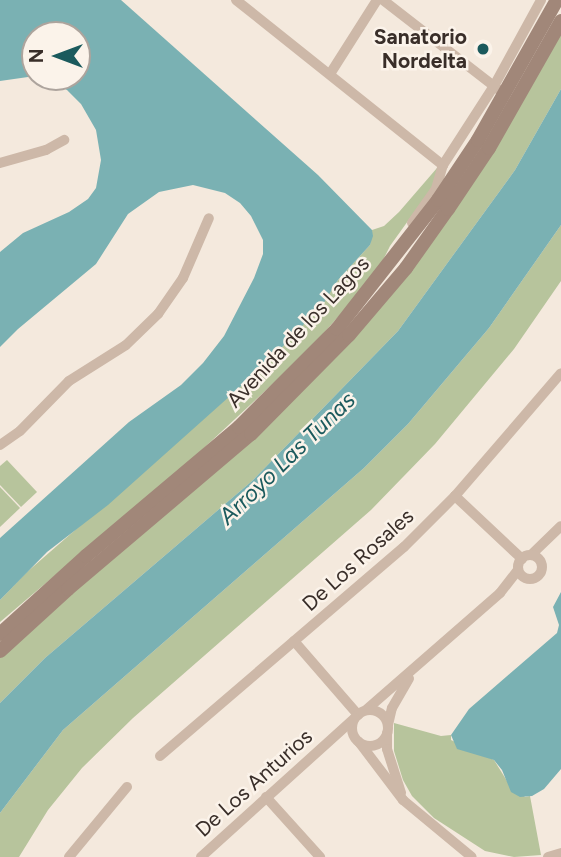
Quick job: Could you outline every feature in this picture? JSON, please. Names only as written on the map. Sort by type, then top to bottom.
[{"type":"street","points":[[236,0],[443,165]]},
{"type":"street","points":[[330,74],[377,0]]},
{"type":"street","points":[[383,0],[500,90]]},
{"type":"street","points":[[370,290],[392,251],[436,189],[443,165],[500,90],[541,0]]},
{"type":"street","name":"Avenida de los Lagos","points":[[0,634],[239,427],[303,365],[370,290],[438,201],[500,90],[556,0]]},
{"type":"street","name":"Avenida de los Lagos","points":[[0,651],[52,603],[251,434],[349,335],[406,268],[448,209],[489,148],[561,21]]},
{"type":"street","points":[[0,163],[46,150],[64,141]]},
{"type":"street","points":[[0,445],[20,431],[69,381],[112,355],[150,322],[183,278],[209,218]]},
{"type":"street","name":"De Los Rosales","points":[[160,756],[404,547],[455,496],[561,373]]},
{"type":"street","points":[[455,496],[522,559]]},
{"type":"street","points":[[403,800],[387,748],[387,729],[392,708],[415,669],[500,593],[518,570],[522,559],[532,554],[557,530]]},
{"type":"street","points":[[500,593],[539,574],[557,530]]},
{"type":"street","points":[[532,554],[539,556],[543,566]]},
{"type":"street","points":[[518,570],[521,578],[528,580]]},
{"type":"street","points":[[0,625],[19,615]]},
{"type":"street","points":[[295,641],[360,714],[383,715],[387,729]]},
{"type":"street","name":"De Los Anturios","points":[[201,857],[265,797],[415,669]]},
{"type":"street","points":[[360,714],[352,728],[357,740],[403,800],[472,857]]},
{"type":"street","points":[[334,738],[376,744],[387,729]]},
{"type":"street","points":[[69,857],[127,787]]},
{"type":"street","points":[[265,797],[320,857]]},
{"type":"street","points":[[548,857],[561,852]]},
{"type":"green space","points":[[561,29],[561,89],[515,170],[398,331],[252,481],[45,658],[0,703],[0,657],[369,319]]},
{"type":"green space","points":[[437,168],[438,179],[390,246],[376,274],[306,353],[192,459],[0,622],[0,600],[27,572],[268,362],[322,304],[338,280],[370,245],[372,230],[384,226],[399,212]]},
{"type":"green space","points":[[561,225],[561,281],[514,349],[435,444],[371,510],[133,718],[82,768],[48,810],[19,857],[0,857],[0,813],[63,730],[364,468],[408,424],[489,328]]},
{"type":"green space","points":[[7,460],[37,492],[21,507],[0,485],[0,466]]},
{"type":"green space","points":[[0,487],[20,508],[0,527]]},
{"type":"green space","points":[[394,723],[441,736],[451,735],[451,740],[494,760],[507,781],[525,797],[530,796],[541,855],[514,857],[485,851],[434,818],[412,796],[403,780],[394,751]]},
{"type":"water","points":[[0,0],[121,0],[318,175],[372,230],[373,236],[370,245],[338,280],[323,304],[268,362],[108,505],[47,552],[0,600],[0,538],[129,422],[181,385],[203,363],[224,336],[254,278],[263,254],[263,240],[251,216],[240,203],[225,193],[193,185],[159,192],[128,214],[96,264],[0,347],[0,252],[23,233],[69,212],[88,199],[96,188],[101,160],[96,130],[81,104],[68,91],[91,91],[91,21],[21,21],[21,78],[0,81]]},
{"type":"water","name":"Arroyo Las Tunas","points":[[561,89],[561,225],[489,328],[408,424],[364,468],[63,730],[0,813],[0,703],[45,658],[252,481],[398,331],[515,170]]},
{"type":"water","points":[[561,592],[561,769],[544,789],[532,796],[520,797],[511,792],[502,770],[494,760],[457,749],[451,735],[469,709],[557,633],[559,625],[553,607]]},
{"type":"place","name":"Sanatorio Nordelta","points":[[483,49]]}]
